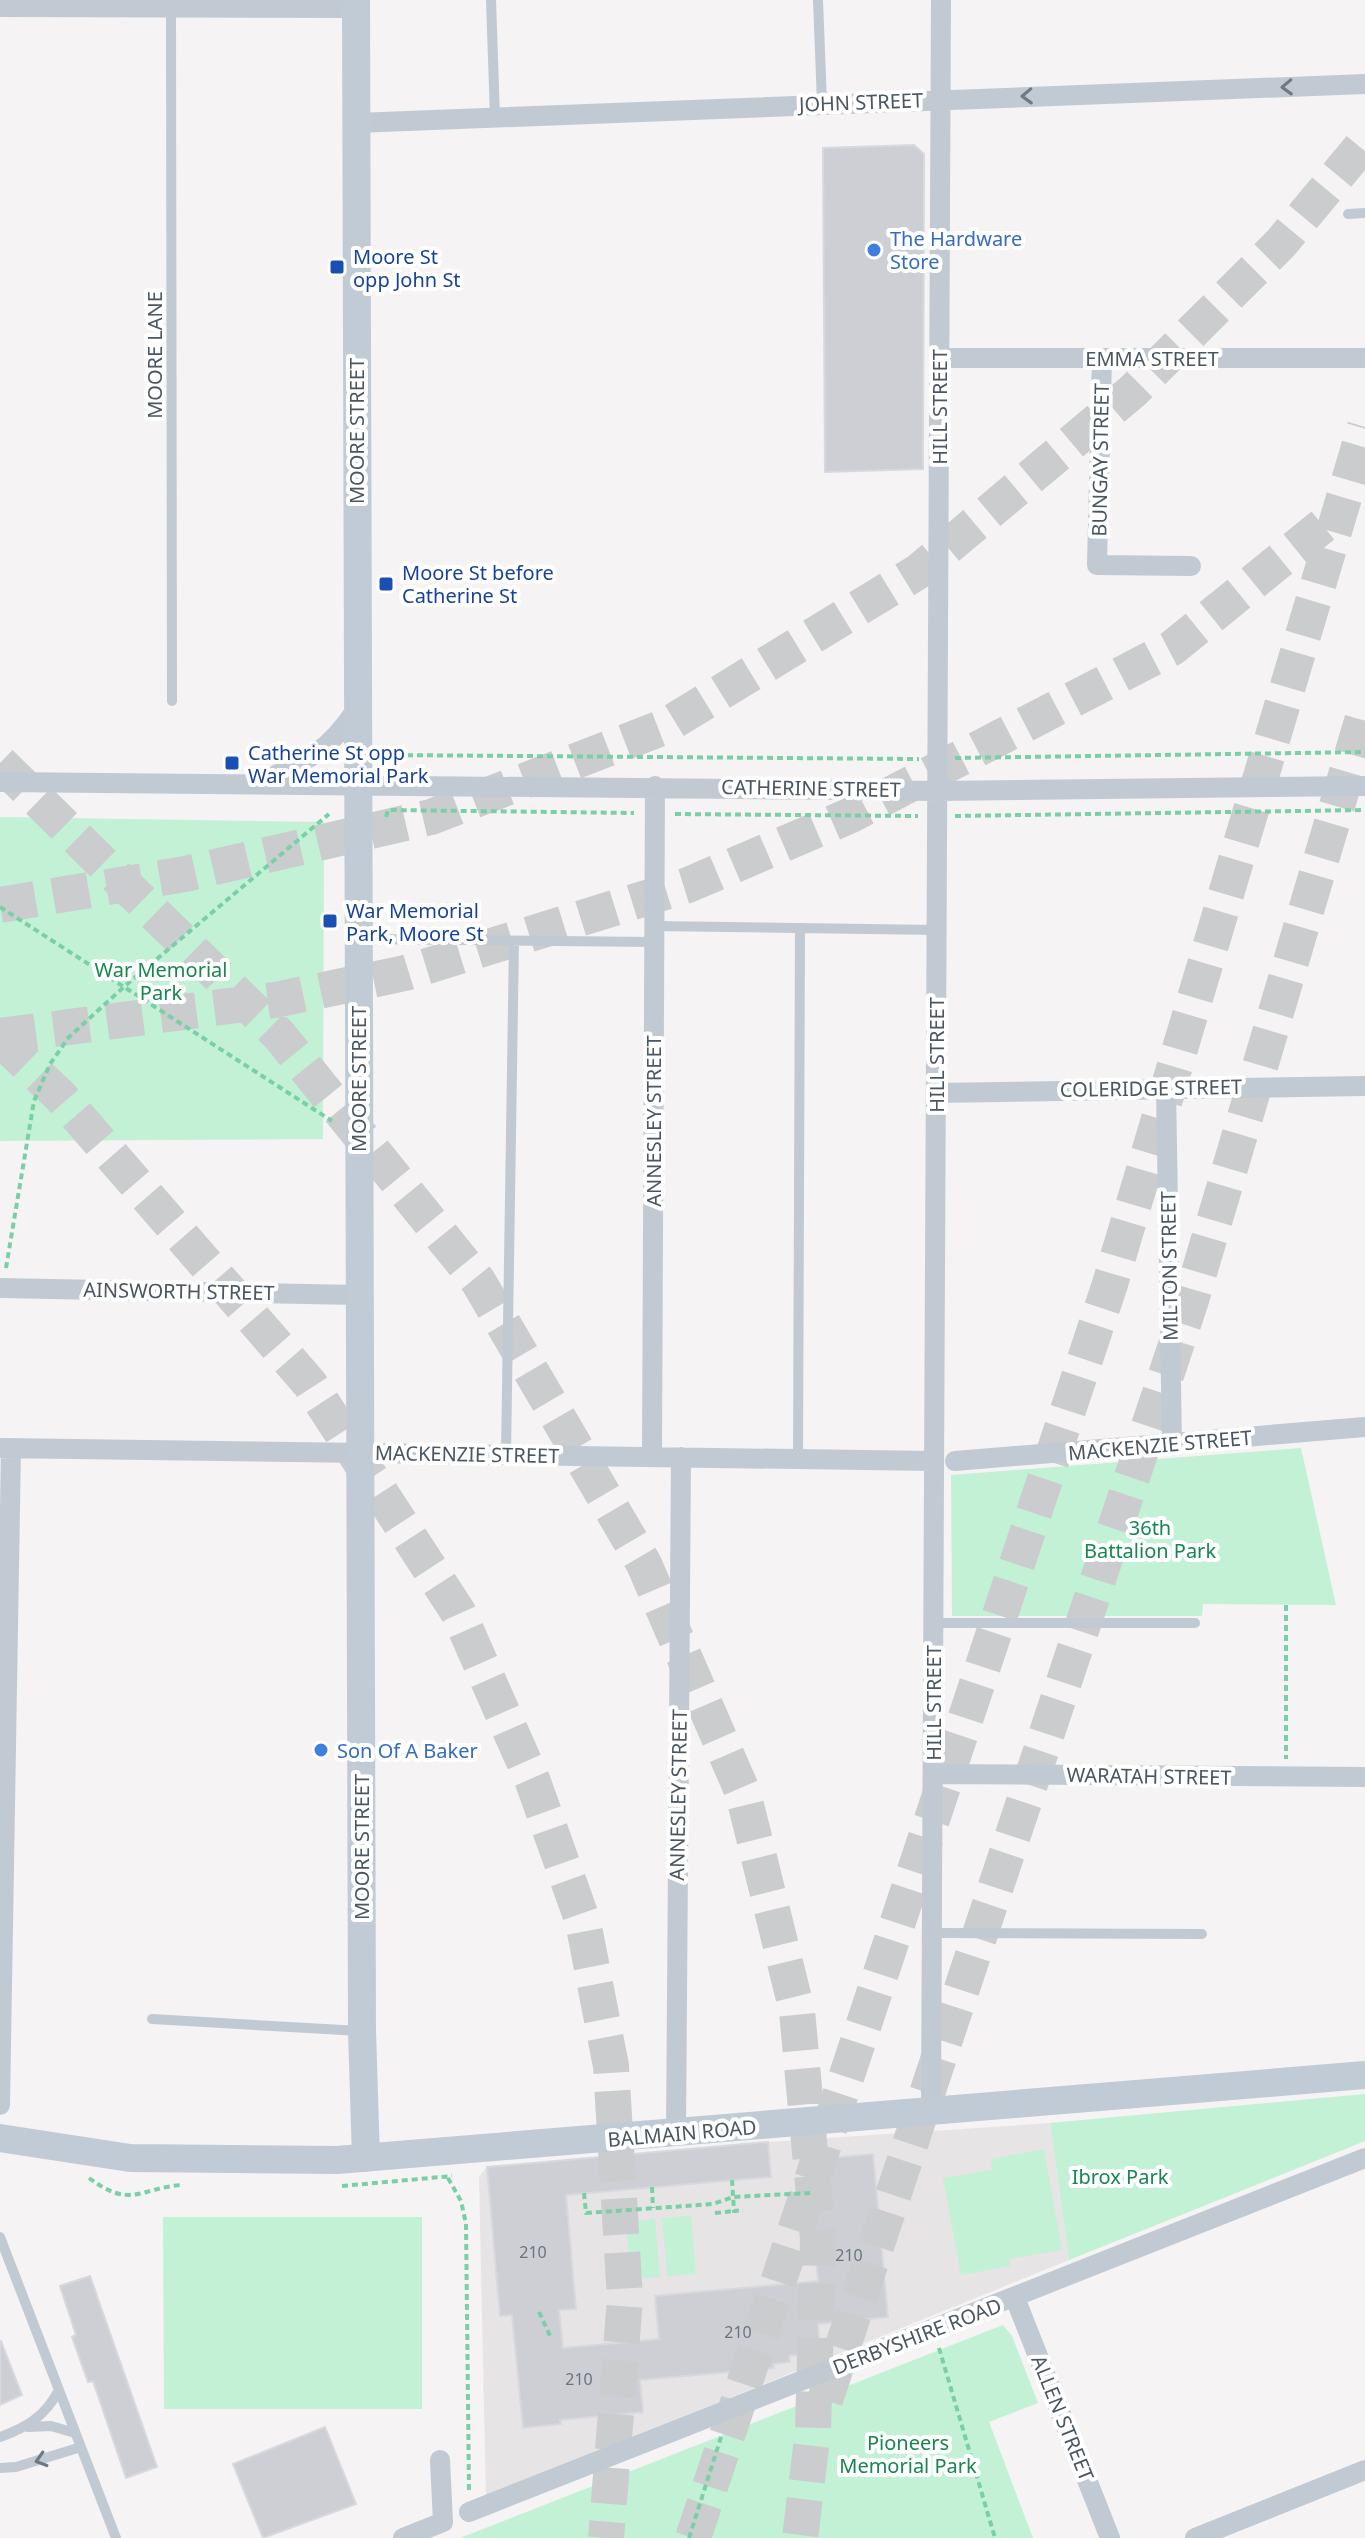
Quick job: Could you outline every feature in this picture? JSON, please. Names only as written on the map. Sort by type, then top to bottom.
[{"type":"main road","name":"MOORE STREET","points":[[356,4],[358,1295],[362,2031],[366,2158]]},
{"type":"main road","name":"BALMAIN ROAD","points":[[0,2138],[130,2158],[261,2161],[366,2158],[1365,2075]]},
{"type":"street","name":"HILL STREET","points":[[931,2111],[933,1623],[945,1461],[936,1093],[941,0]]},
{"type":"street","points":[[0,7],[171,9],[356,4]]},
{"type":"street","name":"JOHN STREET","points":[[356,123],[1365,84]]},
{"type":"street","name":"EMMA STREET","points":[[940,358],[1365,358]]},
{"type":"street","name":"BUNGAY STREET","points":[[1102,358],[1097,565],[1191,566]]},
{"type":"street","name":"CATHERINE STREET","points":[[258,783],[317,756],[340,733],[356,710]]},
{"type":"street","name":"CATHERINE STREET","points":[[0,782],[356,783],[938,791],[1365,786]]},
{"type":"street","name":"ANNESLEY STREET","points":[[652,1456],[655,786]]},
{"type":"street","name":"COLERIDGE STREET","points":[[936,1093],[1365,1086]]},
{"type":"street","name":"MILTON STREET","points":[[1166,1087],[1172,1445]]},
{"type":"street","name":"AINSWORTH STREET","points":[[1,1293],[358,1295]]},
{"type":"street","name":"MACKENZIE STREET","points":[[6,1448],[945,1461],[1365,1427]]},
{"type":"street","points":[[0,2105],[6,1448]]},
{"type":"street","name":"ANNESLEY STREET","points":[[676,2133],[681,1457]]},
{"type":"street","name":"WARATAH STREET","points":[[933,1774],[1365,1777]]},
{"type":"street","name":"DERBYSHIRE ROAD","points":[[469,2512],[1365,2158]]},
{"type":"street","name":"ALLEN STREET","points":[[1015,2298],[1110,2538]]},
{"type":"street","points":[[403,2538],[443,2522],[440,2460]]},
{"type":"street","points":[[1195,2538],[1365,2470]]},
{"type":"lane","points":[[491,0],[495,117]]},
{"type":"lane","points":[[818,0],[822,103]]},
{"type":"lane","name":"MOORE LANE","points":[[171,9],[172,701]]},
{"type":"lane","points":[[1348,214],[1365,213]]},
{"type":"lane","points":[[357,939],[514,941],[800,928],[937,930]]},
{"type":"lane","points":[[798,1459],[800,928]]},
{"type":"lane","points":[[506,1454],[514,941]]},
{"type":"lane","points":[[933,1623],[1195,1623]]},
{"type":"lane","points":[[932,1933],[1202,1934]]},
{"type":"lane","points":[[152,2019],[362,2031]]},
{"type":"lane","points":[[1,2240],[116,2538]]},
{"type":"lane","points":[[28,2427],[50,2406],[59,2390]]},
{"type":"lane","points":[[0,2437],[28,2427],[51,2426],[75,2433]]},
{"type":"lane","points":[[0,2468],[16,2467],[81,2447]]},
{"type":"path","name":"CATHERINE STREET","points":[[387,755],[938,758],[1365,752]]},
{"type":"path","points":[[386,817],[388,810],[938,816],[1365,810]]},
{"type":"path","points":[[1,1293],[34,1101],[44,1076],[69,1037],[329,814]]},
{"type":"path","points":[[0,907],[126,985],[332,1121]]},
{"type":"path","points":[[1286,1605],[1286,1777]]},
{"type":"path","points":[[337,2186],[448,2178],[461,2201],[466,2224],[469,2512]]},
{"type":"path","points":[[732,2180],[734,2211]]},
{"type":"path","points":[[652,2187],[653,2208]]},
{"type":"path","points":[[584,2193],[586,2213],[713,2204],[733,2197],[810,2193]]},
{"type":"path","points":[[715,2213],[743,2210]]},
{"type":"path","points":[[539,2312],[551,2338]]},
{"type":"path","points":[[938,2345],[995,2538]]},
{"type":"path","points":[[689,2538],[730,2410]]},
{"type":"shaded area","points":[[1050,2123],[1069,2260],[486,2497],[479,2177],[487,2167],[768,2142]]},
{"type":"green space","name":"War Memorial Park","points":[[0,817],[324,822],[323,1139],[0,1141]]},
{"type":"green space","name":"36th Battalion Park","points":[[1301,1448],[1336,1605],[1203,1604],[1202,1616],[952,1616],[951,1475]]},
{"type":"green space","name":"Ibrox Park","points":[[1365,2094],[1365,2141],[1069,2260],[1050,2123]]},
{"type":"green space","points":[[1044,2149],[1062,2250],[1009,2259],[1010,2266],[961,2275],[943,2178],[992,2170],[991,2159]]},
{"type":"green space","points":[[691,2216],[696,2274],[667,2276],[662,2218]]},
{"type":"green space","points":[[163,2217],[422,2217],[422,2409],[164,2409]]},
{"type":"green space","points":[[655,2219],[660,2277],[631,2279],[626,2222]]},
{"type":"green space","name":"Pioneers Memorial Park","points":[[1003,2325],[1012,2336],[1038,2403],[989,2422],[1033,2538],[460,2538]]},
{"type":"building","name":"The Hardware Store","points":[[914,145],[924,154],[923,469],[825,472],[823,148]]},
{"type":"building","points":[[768,2142],[771,2177],[566,2195],[576,2309],[559,2310],[563,2348],[659,2339],[655,2296],[818,2281],[807,2160],[873,2154],[888,2317],[818,2324],[820,2353],[789,2356],[790,2362],[773,2364],[774,2368],[640,2380],[643,2412],[560,2420],[561,2424],[523,2428],[512,2315],[500,2316],[487,2167]]},
{"type":"building","points":[[90,2276],[157,2467],[126,2478],[93,2381],[88,2382],[72,2337],[76,2335],[60,2286]]},
{"type":"building","points":[[0,2342],[22,2395],[0,2405]]},
{"type":"building","points":[[325,2427],[356,2504],[263,2538],[233,2464]]},
{"type":"tunnel","points":[[0,905],[185,874],[431,817],[664,727],[919,571],[1133,391],[1281,243],[1365,142]]},
{"type":"tunnel","points":[[693,2538],[1110,1284],[1365,427]]},
{"type":"tunnel","points":[[0,1036],[275,1000],[405,973],[688,885],[849,816],[1172,648],[1342,510]]},
{"type":"tunnel","points":[[825,2400],[1191,1300],[1365,711]]},
{"type":"tunnel","points":[[0,763],[279,1035],[478,1281],[644,1564],[743,1793],[797,2011],[818,2239],[813,2431],[800,2538]]},
{"type":"tunnel","points":[[0,1039],[60,1096],[310,1384],[458,1612],[533,1782],[583,1922],[611,2066],[625,2299],[606,2538]]},
{"type":"place","name":"The Hardware Store","points":[[874,250]]},
{"type":"place","name":"Moore St opp John St","points":[[337,267]]},
{"type":"place","name":"Moore St before Catherine St","points":[[386,584]]},
{"type":"place","name":"Catherine St opp War Memorial Park","points":[[232,763]]},
{"type":"place","name":"War Memorial Park, Moore St","points":[[330,921]]},
{"type":"place","name":"Son Of A Baker","points":[[321,1750]]}]
